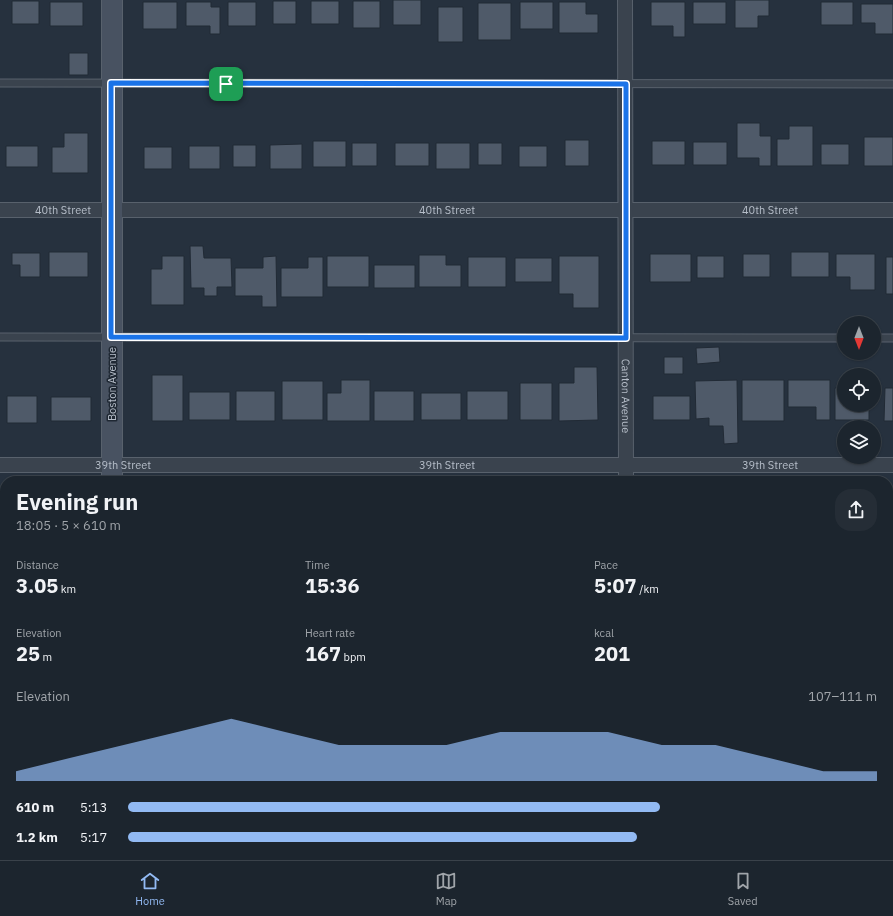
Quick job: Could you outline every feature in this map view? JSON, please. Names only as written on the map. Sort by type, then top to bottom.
[{"type":"street","name":"Boston Avenue","points":[[112,0],[112,473]]},
{"type":"street","name":"Canton Avenue","points":[[625,0],[626,476]]},
{"type":"street","name":"40th Street","points":[[0,210],[893,210]]},
{"type":"street","name":"39th Street","points":[[0,465],[112,473],[626,465],[893,465]]},
{"type":"lane","points":[[0,84],[893,84]]},
{"type":"lane","points":[[0,337],[837,338]]},
{"type":"lane","points":[[881,338],[893,338]]},
{"type":"building","points":[[393,0],[421,0],[421,25],[393,25]]},
{"type":"building","points":[[735,0],[769,0],[769,16],[758,16],[758,28],[735,28]]},
{"type":"building","points":[[12,1],[39,1],[39,24],[12,24]]},
{"type":"building","points":[[273,1],[296,1],[296,24],[273,24]]},
{"type":"building","points":[[311,1],[339,1],[339,24],[311,24]]},
{"type":"building","points":[[353,1],[380,1],[380,28],[353,28]]},
{"type":"building","points":[[50,2],[83,2],[83,26],[50,26]]},
{"type":"building","points":[[143,2],[177,2],[177,29],[143,29]]},
{"type":"building","points":[[186,2],[211,2],[211,7],[220,7],[220,34],[210,34],[210,26],[186,26]]},
{"type":"building","points":[[228,2],[256,2],[256,26],[228,26]]},
{"type":"building","points":[[520,2],[553,2],[553,29],[520,29]]},
{"type":"building","points":[[559,2],[586,2],[586,14],[598,14],[598,33],[559,33]]},
{"type":"building","points":[[651,2],[685,2],[685,37],[673,37],[673,26],[651,26]]},
{"type":"building","points":[[693,2],[726,2],[726,24],[693,24]]},
{"type":"building","points":[[821,2],[853,2],[853,25],[821,25]]},
{"type":"building","points":[[478,3],[511,3],[511,40],[478,40]]},
{"type":"building","points":[[861,4],[893,4],[893,34],[875,34],[875,23],[861,23]]},
{"type":"building","points":[[438,7],[463,7],[463,42],[438,42]]},
{"type":"building","points":[[69,53],[88,53],[88,75],[69,75]]},
{"type":"building","points":[[737,123],[760,123],[760,136],[771,136],[771,166],[759,166],[759,158],[737,158]]},
{"type":"building","points":[[789,126],[813,126],[813,166],[777,166],[777,139],[789,139]]},
{"type":"building","points":[[64,133],[88,133],[88,173],[52,173],[52,147],[64,147]]},
{"type":"building","points":[[864,137],[893,137],[893,166],[864,166]]},
{"type":"building","points":[[565,140],[589,140],[589,166],[565,166]]},
{"type":"building","points":[[313,141],[346,141],[346,167],[313,167]]},
{"type":"building","points":[[652,141],[685,141],[685,165],[652,165]]},
{"type":"building","points":[[693,142],[727,142],[727,165],[693,165]]},
{"type":"building","points":[[352,143],[377,143],[377,166],[352,166]]},
{"type":"building","points":[[395,143],[429,143],[429,166],[395,166]]},
{"type":"building","points":[[436,143],[470,143],[470,169],[436,169]]},
{"type":"building","points":[[478,143],[502,143],[502,165],[478,165]]},
{"type":"building","points":[[302,144],[302,169],[270,169],[270,145]]},
{"type":"building","points":[[821,144],[849,144],[849,165],[821,165]]},
{"type":"building","points":[[233,145],[256,145],[256,167],[233,167]]},
{"type":"building","points":[[6,146],[38,146],[38,167],[6,167]]},
{"type":"building","points":[[189,146],[220,146],[220,169],[189,169]]},
{"type":"building","points":[[519,146],[547,146],[547,167],[519,167]]},
{"type":"building","points":[[144,147],[172,147],[172,169],[144,169]]},
{"type":"building","points":[[190,246],[203,246],[204,258],[231,258],[232,287],[217,287],[217,296],[204,296],[204,288],[191,288]]},
{"type":"building","points":[[49,252],[88,252],[88,277],[49,277]]},
{"type":"building","points":[[791,252],[829,252],[829,277],[791,277]]},
{"type":"building","points":[[12,253],[40,253],[40,277],[20,277],[20,265],[12,265]]},
{"type":"building","points":[[650,254],[691,254],[691,282],[650,282]]},
{"type":"building","points":[[743,254],[770,254],[770,277],[743,277]]},
{"type":"building","points":[[836,254],[875,254],[875,290],[850,290],[850,277],[836,277]]},
{"type":"building","points":[[419,255],[446,255],[446,265],[461,265],[461,287],[419,287]]},
{"type":"building","points":[[162,256],[184,256],[184,305],[151,305],[151,269],[162,269]]},
{"type":"building","points":[[276,256],[277,307],[262,307],[262,296],[235,296],[235,268],[263,268],[263,257]]},
{"type":"building","points":[[327,256],[369,256],[369,287],[327,287]]},
{"type":"building","points":[[559,256],[599,256],[599,308],[573,308],[573,294],[559,294]]},
{"type":"building","points":[[697,256],[724,256],[724,278],[697,278]]},
{"type":"building","points":[[308,257],[323,257],[323,297],[281,297],[281,268],[308,268]]},
{"type":"building","points":[[468,257],[506,257],[506,287],[468,287]]},
{"type":"building","points":[[886,257],[893,257],[893,294],[886,294]]},
{"type":"building","points":[[515,258],[552,258],[552,282],[515,282]]},
{"type":"building","points":[[374,265],[415,265],[415,288],[374,288]]},
{"type":"building","points":[[719,347],[720,362],[697,364],[696,348]]},
{"type":"building","points":[[664,357],[683,357],[683,374],[664,374]]},
{"type":"building","points":[[574,367],[597,367],[598,420],[559,421],[559,383],[574,383]]},
{"type":"building","points":[[152,375],[183,375],[183,421],[152,421]]},
{"type":"building","points":[[341,380],[370,380],[370,421],[327,421],[327,393],[341,393]]},
{"type":"building","points":[[737,380],[738,443],[724,444],[723,426],[709,426],[709,418],[696,419],[695,381]]},
{"type":"building","points":[[742,380],[784,380],[784,421],[742,421]]},
{"type":"building","points":[[788,380],[830,380],[830,420],[816,420],[816,407],[788,407]]},
{"type":"building","points":[[282,381],[323,381],[323,420],[282,420]]},
{"type":"building","points":[[520,383],[552,383],[552,420],[520,420]]},
{"type":"building","points":[[835,388],[837,388],[837,412],[869,412],[869,420],[835,420]]},
{"type":"building","points":[[885,388],[893,388],[893,421],[884,421]]},
{"type":"building","points":[[236,391],[275,391],[275,421],[236,421]]},
{"type":"building","points":[[374,391],[414,391],[414,421],[374,421]]},
{"type":"building","points":[[467,391],[508,391],[508,420],[467,420]]},
{"type":"building","points":[[189,392],[230,392],[230,420],[189,420]]},
{"type":"building","points":[[421,393],[461,393],[461,420],[421,420]]},
{"type":"building","points":[[7,396],[37,396],[37,423],[7,423]]},
{"type":"building","points":[[653,396],[690,396],[690,420],[653,420]]},
{"type":"building","points":[[51,397],[91,397],[91,421],[51,421]]},
{"type":"route","points":[[111,83],[226,84],[626,84],[626,338],[111,337],[111,83]]}]
